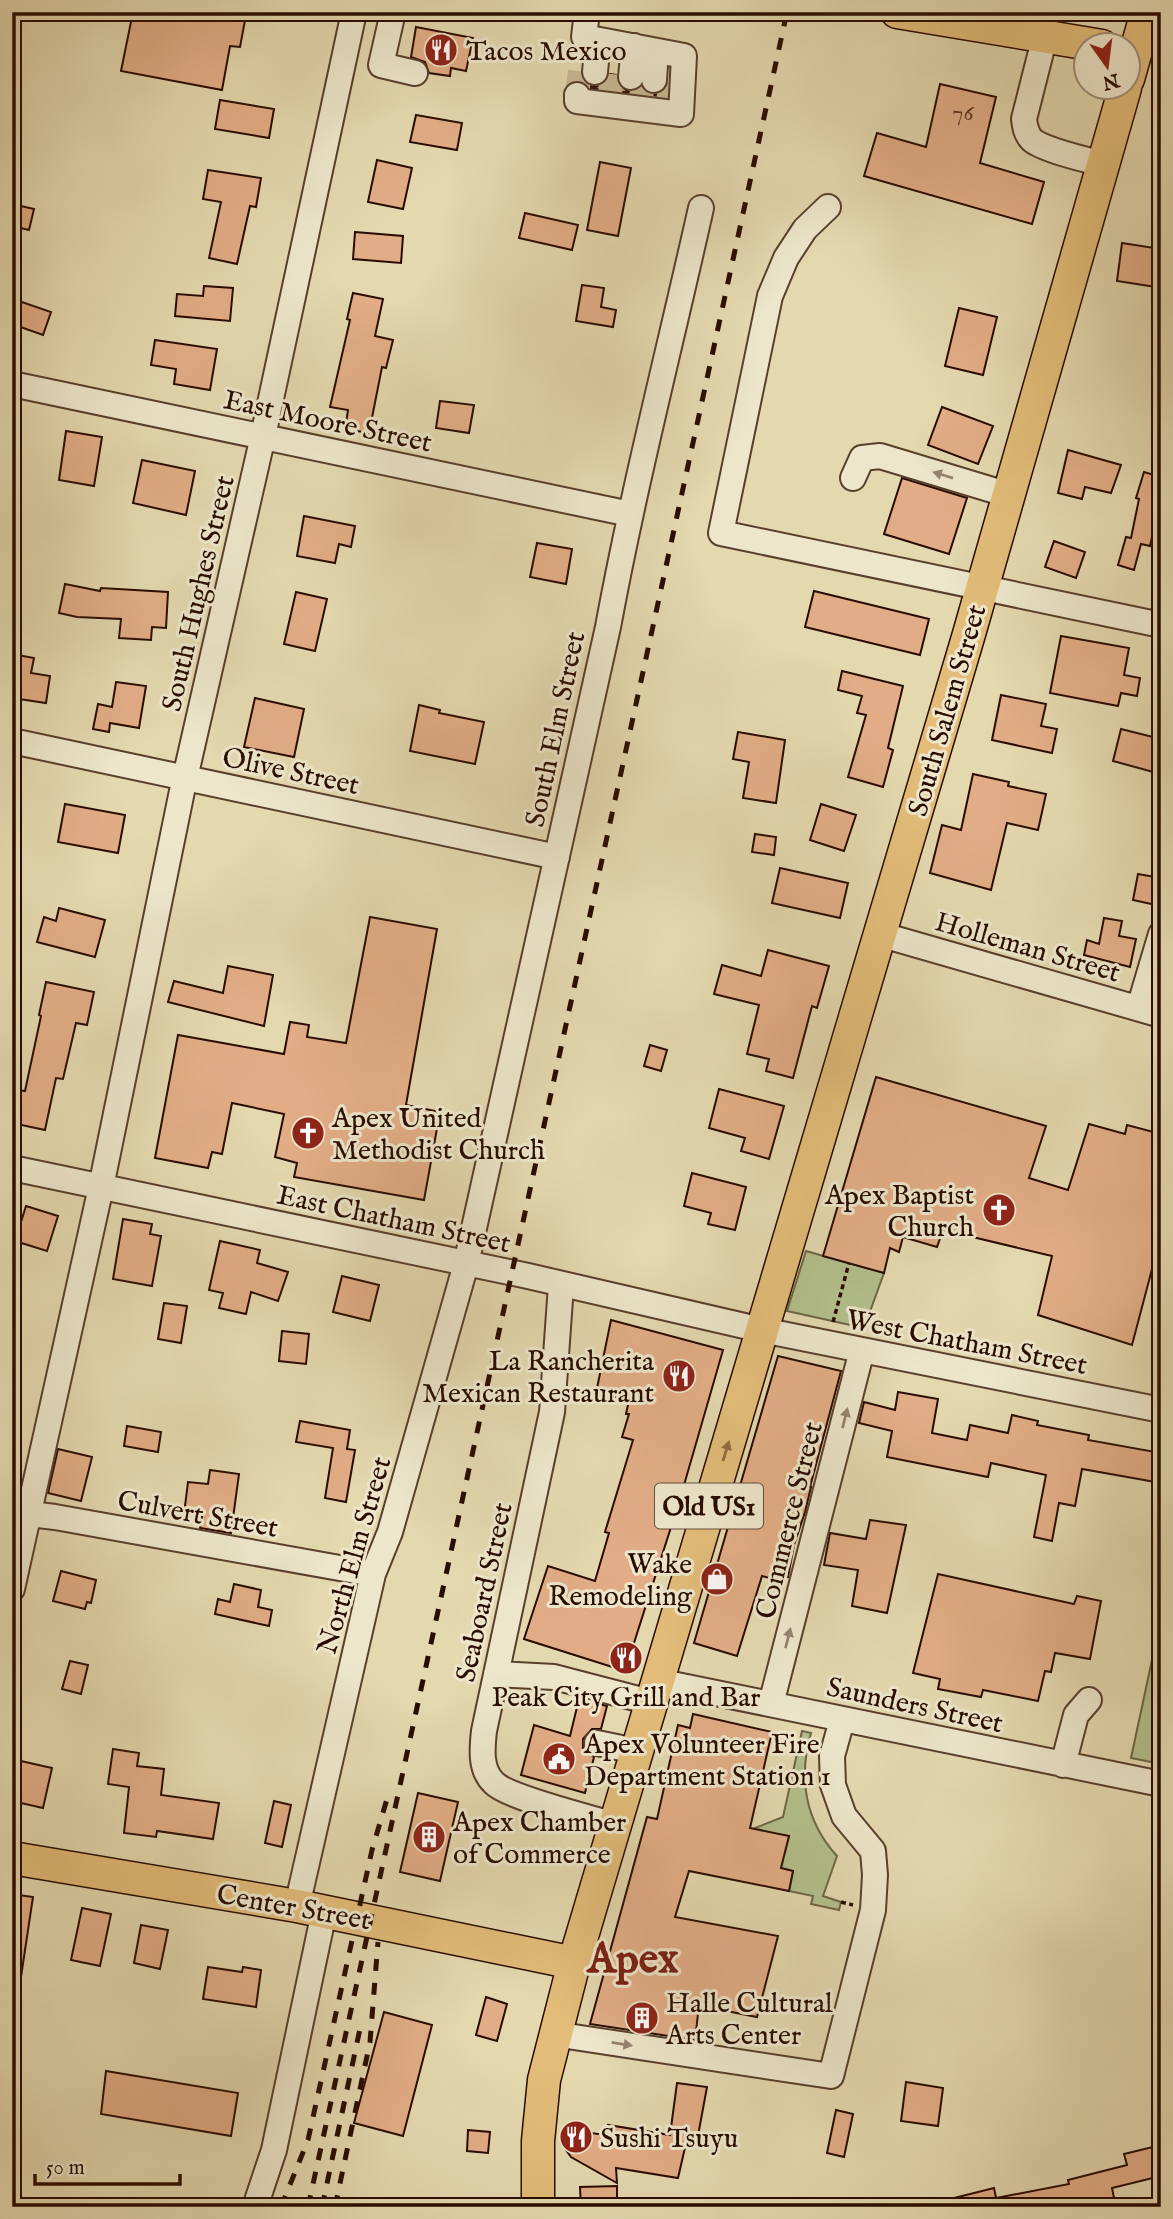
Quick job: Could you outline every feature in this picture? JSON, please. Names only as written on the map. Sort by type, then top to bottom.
[{"type":"main road","points":[[897,12],[1072,41]]},
{"type":"main road","points":[[1142,38],[1147,12]]},
{"type":"main road","name":"South Salem Street","points":[[762,1330],[982,588],[1121,102]]},
{"type":"main road","name":"Old US1","points":[[574,1963],[762,1330]]},
{"type":"main road","name":"Center Street","points":[[12,1858],[310,1909],[574,1963]]},
{"type":"main road","points":[[538,2207],[538,2141],[544,2080],[574,1963]]},
{"type":"street","points":[[587,12],[630,46],[684,56],[681,114],[627,92]]},
{"type":"street","points":[[354,14],[391,19],[381,65]]},
{"type":"street","name":"South Hughes Street","points":[[12,1589],[20,1513],[101,1187],[187,778],[354,14]]},
{"type":"street","points":[[1045,36],[1024,119],[1025,129],[1034,142],[1102,164]]},
{"type":"street","points":[[627,92],[630,46]]},
{"type":"street","points":[[627,92],[630,46]]},
{"type":"street","points":[[627,92],[630,46]]},
{"type":"street","points":[[345,58],[415,73]]},
{"type":"street","points":[[828,207],[805,229],[786,258],[770,296],[721,533],[1161,625]]},
{"type":"street","name":"South Elm Street","points":[[466,1264],[630,514],[701,208]]},
{"type":"street","name":"East Moore Street","points":[[12,384],[630,514]]},
{"type":"street","points":[[853,478],[862,458],[880,456],[1009,495]]},
{"type":"street","name":"Olive Street","points":[[12,741],[557,857]]},
{"type":"street","name":"Holleman Street","points":[[879,934],[1150,1011]]},
{"type":"street","points":[[1150,1011],[1161,934]]},
{"type":"street","name":"East Chatham Street","points":[[12,1168],[762,1330]]},
{"type":"street","name":"North Elm Street","points":[[256,2207],[274,2150],[310,1909],[373,1574],[390,1532],[466,1264]]},
{"type":"street","name":"Seaboard Street","points":[[561,1285],[552,1412],[484,1731],[482,1752],[487,1773],[494,1783],[528,1798],[614,1825]]},
{"type":"street","name":"West Chatham Street","points":[[762,1330],[1161,1410]]},
{"type":"street","name":"Commerce Street","points":[[771,1704],[862,1350]]},
{"type":"street","name":"Culvert Street","points":[[20,1513],[373,1574]]},
{"type":"street","name":"Saunders Street","points":[[496,1674],[554,1677],[771,1704],[1161,1784]]},
{"type":"street","points":[[1063,1765],[1076,1715],[1089,1700]]},
{"type":"street","points":[[555,2034],[831,2076],[873,1910],[875,1875],[873,1852],[844,1816],[833,1786],[832,1756],[842,1720]]},
{"type":"street","points":[[597,1743],[636,1751]]},
{"type":"path","points":[[833,1322],[849,1263]]},
{"type":"green space","points":[[806,1251],[884,1273],[864,1328],[787,1311]]},
{"type":"green space","points":[[1161,1618],[1161,1764],[1131,1758]]},
{"type":"green space","points":[[802,1731],[811,1733],[805,1782],[811,1814],[826,1843],[837,1856],[823,1896],[841,1902],[839,1910],[811,1904],[813,1896],[789,1891],[793,1871],[758,1863],[784,1855],[789,1836],[750,1830],[783,1817]]},
{"type":"building","points":[[133,12],[230,12],[246,15],[240,47],[230,46],[222,90],[121,71]]},
{"type":"building","name":"Tacos Mexico","points":[[416,27],[473,38],[466,71],[451,68],[450,76],[429,73],[425,62],[411,57]]},
{"type":"building","points":[[610,74],[616,75],[618,84],[629,92],[641,87],[646,93],[654,95],[661,93],[668,85],[667,97],[590,88],[587,84],[593,87],[601,86]]},
{"type":"building","points":[[940,84],[996,97],[980,163],[1044,182],[1032,224],[864,176],[877,133],[926,147]]},
{"type":"building","points":[[220,100],[274,109],[269,138],[215,129]]},
{"type":"building","points":[[416,115],[462,123],[457,150],[410,142]]},
{"type":"building","points":[[377,160],[412,168],[403,209],[368,202]]},
{"type":"building","points":[[600,162],[631,168],[618,236],[587,230]]},
{"type":"building","points":[[208,170],[261,178],[256,207],[250,206],[237,264],[209,258],[221,202],[203,199]]},
{"type":"building","points":[[12,204],[34,209],[29,230],[12,226]]},
{"type":"building","points":[[525,213],[578,225],[572,250],[519,238]]},
{"type":"building","points":[[355,232],[403,236],[401,263],[353,259]]},
{"type":"building","points":[[1122,243],[1161,249],[1156,287],[1117,281]]},
{"type":"building","points":[[582,285],[604,288],[601,307],[616,310],[613,327],[576,321]]},
{"type":"building","points":[[204,286],[233,288],[230,321],[175,316],[177,294],[203,296]]},
{"type":"building","points":[[353,293],[383,299],[375,336],[393,340],[386,368],[382,367],[369,433],[345,429],[348,410],[330,407],[350,320],[347,319]]},
{"type":"building","points":[[16,300],[51,312],[43,335],[12,324],[12,311]]},
{"type":"building","points":[[959,308],[997,317],[983,375],[945,366]]},
{"type":"building","points":[[155,340],[217,349],[210,390],[174,384],[176,369],[151,365]]},
{"type":"building","points":[[440,401],[474,405],[469,433],[436,428]]},
{"type":"building","points":[[942,407],[993,426],[978,464],[928,445]]},
{"type":"building","points":[[66,431],[102,437],[94,486],[59,480]]},
{"type":"building","points":[[1068,450],[1121,465],[1111,493],[1085,487],[1082,499],[1058,493]]},
{"type":"building","points":[[142,460],[195,471],[186,515],[133,503]]},
{"type":"building","points":[[1144,472],[1161,477],[1161,497],[1150,546],[1141,544],[1134,570],[1118,565],[1126,537],[1131,538],[1139,499],[1136,498]]},
{"type":"building","points":[[902,478],[967,498],[949,554],[884,534]]},
{"type":"building","points":[[304,516],[355,526],[351,547],[339,544],[335,563],[297,556]]},
{"type":"building","points":[[1054,541],[1085,552],[1076,578],[1045,567]]},
{"type":"building","points":[[537,543],[572,549],[566,584],[530,577]]},
{"type":"building","points":[[65,584],[100,591],[101,588],[168,592],[166,628],[152,627],[151,640],[119,638],[121,619],[77,617],[59,613]]},
{"type":"building","points":[[814,591],[929,619],[920,655],[805,627]]},
{"type":"building","points":[[296,592],[327,599],[315,651],[284,644]]},
{"type":"building","points":[[1061,636],[1129,648],[1124,675],[1140,678],[1137,696],[1121,693],[1118,706],[1050,693]]},
{"type":"building","points":[[12,654],[34,658],[31,673],[50,676],[46,703],[12,698]]},
{"type":"building","points":[[842,671],[903,686],[888,748],[893,750],[883,787],[848,777],[866,715],[857,713],[862,696],[838,690]]},
{"type":"building","points":[[116,682],[146,686],[139,728],[110,723],[109,732],[93,729],[98,704],[112,707]]},
{"type":"building","points":[[1001,695],[1046,704],[1041,726],[1057,729],[1052,753],[992,740]]},
{"type":"building","points":[[255,698],[304,709],[294,757],[244,747]]},
{"type":"building","points":[[419,705],[440,710],[439,713],[484,722],[475,764],[410,751]]},
{"type":"building","points":[[1121,729],[1161,739],[1161,757],[1157,773],[1113,761]]},
{"type":"building","points":[[738,732],[785,740],[776,803],[743,798],[749,762],[733,759]]},
{"type":"building","points":[[973,774],[1009,782],[1008,786],[1046,794],[1038,830],[1007,823],[991,890],[930,873],[942,825],[961,830]]},
{"type":"building","points":[[65,804],[125,815],[118,853],[58,842]]},
{"type":"building","points":[[821,804],[856,815],[844,851],[810,840]]},
{"type":"building","points":[[755,834],[776,837],[774,855],[752,852]]},
{"type":"building","points":[[780,868],[848,883],[840,918],[772,903]]},
{"type":"building","points":[[1138,874],[1161,878],[1156,905],[1133,900]]},
{"type":"building","points":[[59,908],[105,920],[95,957],[37,942],[44,917],[56,921]]},
{"type":"building","points":[[370,917],[437,929],[406,1105],[440,1112],[424,1200],[294,1177],[297,1163],[275,1157],[284,1114],[232,1103],[222,1154],[212,1152],[208,1168],[155,1158],[178,1035],[284,1054],[290,1022],[309,1025],[307,1037],[346,1043]]},
{"type":"building","points":[[1104,918],[1122,921],[1119,936],[1136,939],[1130,967],[1084,955],[1087,940],[1099,944]]},
{"type":"building","points":[[768,950],[829,966],[817,1008],[812,1006],[793,1078],[766,1071],[769,1059],[747,1054],[759,1005],[714,994],[722,965],[761,976]]},
{"type":"building","points":[[228,966],[273,975],[264,1026],[168,1002],[174,981],[223,993]]},
{"type":"building","points":[[46,982],[94,992],[87,1025],[76,1023],[63,1079],[56,1078],[45,1130],[12,1123],[12,1089],[25,1091]]},
{"type":"building","points":[[650,1045],[667,1050],[661,1071],[644,1066]]},
{"type":"building","name":"Apex Baptist Church","points":[[876,1077],[1046,1126],[1029,1178],[1068,1190],[1089,1124],[1125,1134],[1127,1125],[1161,1134],[1161,1235],[1132,1345],[1038,1315],[1052,1256],[943,1230],[937,1247],[903,1237],[899,1252],[890,1248],[884,1273],[823,1256]]},
{"type":"building","points":[[719,1089],[784,1106],[769,1159],[741,1151],[745,1138],[709,1128]]},
{"type":"building","points":[[692,1173],[746,1187],[735,1230],[708,1224],[711,1213],[684,1206]]},
{"type":"building","points":[[26,1206],[58,1216],[47,1251],[15,1241]]},
{"type":"building","points":[[123,1219],[152,1224],[150,1234],[161,1236],[152,1286],[113,1279]]},
{"type":"building","points":[[220,1241],[260,1250],[257,1263],[288,1272],[278,1301],[251,1292],[246,1314],[219,1308],[223,1293],[209,1290]]},
{"type":"building","points":[[342,1276],[379,1285],[370,1321],[333,1312]]},
{"type":"building","points":[[164,1303],[187,1306],[181,1343],[158,1339]]},
{"type":"building","points":[[611,1320],[723,1350],[680,1499],[625,1671],[524,1639],[548,1566],[595,1581],[609,1533],[605,1532],[633,1440],[622,1437],[629,1414],[626,1414],[629,1400],[596,1393]]},
{"type":"building","points":[[282,1331],[309,1334],[306,1364],[279,1361]]},
{"type":"building","points":[[778,1356],[841,1371],[794,1545],[788,1577],[785,1577],[784,1582],[762,1576],[737,1656],[694,1643]]},
{"type":"building","points":[[898,1392],[938,1399],[932,1433],[967,1440],[970,1425],[1008,1433],[1012,1415],[1038,1421],[1037,1425],[1089,1435],[1088,1440],[1161,1453],[1161,1483],[1082,1469],[1075,1506],[1059,1503],[1052,1541],[1034,1537],[1046,1475],[991,1463],[988,1477],[887,1457],[892,1431],[859,1423],[864,1402],[895,1410]]},
{"type":"building","points":[[300,1421],[350,1430],[347,1449],[355,1450],[346,1502],[325,1498],[333,1448],[296,1442]]},
{"type":"building","points":[[127,1426],[161,1432],[158,1452],[124,1446]]},
{"type":"building","points":[[58,1449],[92,1457],[81,1501],[48,1493]]},
{"type":"building","points":[[210,1470],[239,1474],[231,1533],[200,1528],[202,1516],[184,1514],[188,1482],[208,1484]]},
{"type":"building","points":[[870,1520],[906,1525],[887,1613],[852,1606],[858,1570],[824,1565],[830,1533],[866,1539]]},
{"type":"building","points":[[61,1571],[96,1580],[91,1603],[87,1602],[85,1609],[53,1601]]},
{"type":"building","points":[[938,1574],[1074,1604],[1077,1596],[1101,1601],[1090,1659],[1055,1653],[1051,1672],[1045,1671],[1038,1701],[983,1690],[981,1697],[938,1689],[940,1679],[913,1673]]},
{"type":"building","points":[[234,1584],[261,1590],[258,1607],[272,1610],[269,1626],[215,1614],[218,1599],[230,1602]]},
{"type":"building","points":[[70,1661],[88,1665],[81,1694],[62,1689]]},
{"type":"building","name":"Apex Volunteer Fire Department Station 1","points":[[579,1699],[607,1706],[601,1729],[592,1729],[583,1739],[583,1748],[594,1757],[585,1793],[521,1775],[534,1725],[570,1736]]},
{"type":"building","points":[[693,1714],[772,1732],[750,1828],[789,1836],[781,1868],[793,1871],[789,1891],[689,1871],[675,1917],[778,1936],[757,2017],[701,2006],[695,2040],[590,2024],[647,1817],[657,1819],[678,1725],[690,1728]]},
{"type":"building","points":[[113,1749],[139,1753],[137,1766],[164,1769],[161,1795],[219,1803],[213,1839],[157,1831],[156,1837],[124,1833],[129,1787],[108,1784]]},
{"type":"building","points":[[12,1759],[52,1768],[43,1808],[12,1801]]},
{"type":"building","name":"Apex Chamber of Commerce","points":[[418,1793],[458,1802],[440,1881],[400,1872]]},
{"type":"building","points":[[274,1801],[291,1805],[282,1847],[265,1843]]},
{"type":"building","points":[[12,1894],[33,1897],[21,1977],[12,1976]]},
{"type":"building","points":[[82,1908],[111,1914],[100,1966],[71,1960]]},
{"type":"building","points":[[141,1925],[168,1930],[160,1969],[134,1963]]},
{"type":"building","points":[[208,1967],[242,1972],[243,1967],[261,1970],[256,2007],[203,1999]]},
{"type":"building","points":[[486,1997],[507,2004],[497,2041],[476,2035]]},
{"type":"building","points":[[384,2012],[432,2025],[403,2136],[354,2123]]},
{"type":"building","points":[[106,2071],[238,2093],[231,2136],[101,2114]]},
{"type":"building","points":[[906,2082],[943,2088],[938,2126],[901,2121]]},
{"type":"building","points":[[677,2083],[707,2087],[697,2141],[687,2139],[678,2178],[616,2168],[617,2183],[571,2157],[566,2150],[568,2140],[573,2134],[583,2132],[606,2135],[608,2125],[670,2135]]},
{"type":"building","points":[[836,2110],[853,2114],[844,2157],[827,2153]]},
{"type":"building","points":[[468,2130],[490,2132],[488,2153],[467,2151]]},
{"type":"building","points":[[1161,2145],[1161,2176],[1112,2188],[1115,2203],[1099,2207],[942,2207],[942,2201],[994,2188],[996,2198],[1069,2184],[1068,2180],[1127,2165],[1124,2154]]},
{"type":"building","points":[[617,2186],[617,2207],[581,2207],[580,2187]]},
{"type":"tunnel","points":[[577,95],[581,63]]},
{"type":"tunnel","points":[[610,93],[612,74]]},
{"type":"tunnel","points":[[641,97],[644,79]]},
{"type":"tunnel","points":[[668,101],[671,82]]},
{"type":"railway","points":[[308,2207],[787,12]]},
{"type":"railway","points":[[281,2207],[308,2140],[372,1850],[387,1799]]},
{"type":"railway","points":[[335,2207],[370,2042],[378,1942]]},
{"type":"railway","points":[[322,2207],[361,2024]]},
{"type":"place","name":"Tacos Mexico","points":[[441,50]]},
{"type":"place","name":"Apex United Methodist Church","points":[[308,1133]]},
{"type":"place","name":"Apex Baptist Church","points":[[999,1210]]},
{"type":"place","name":"La Rancherita Mexican Restaurant","points":[[679,1376]]},
{"type":"place","name":"Wake Remodeling","points":[[717,1579]]},
{"type":"place","name":"Peak City Grill and Bar","points":[[626,1658]]},
{"type":"place","name":"Apex Volunteer Fire Department Station 1","points":[[559,1759]]},
{"type":"place","name":"Apex Chamber of Commerce","points":[[429,1837]]},
{"type":"place","name":"Halle Cultural Arts Center","points":[[642,2018]]},
{"type":"place","name":"Sushi Tsuyu","points":[[576,2137]]},
{"type":"district","name":"Apex","points":[[633,1957]]}]
